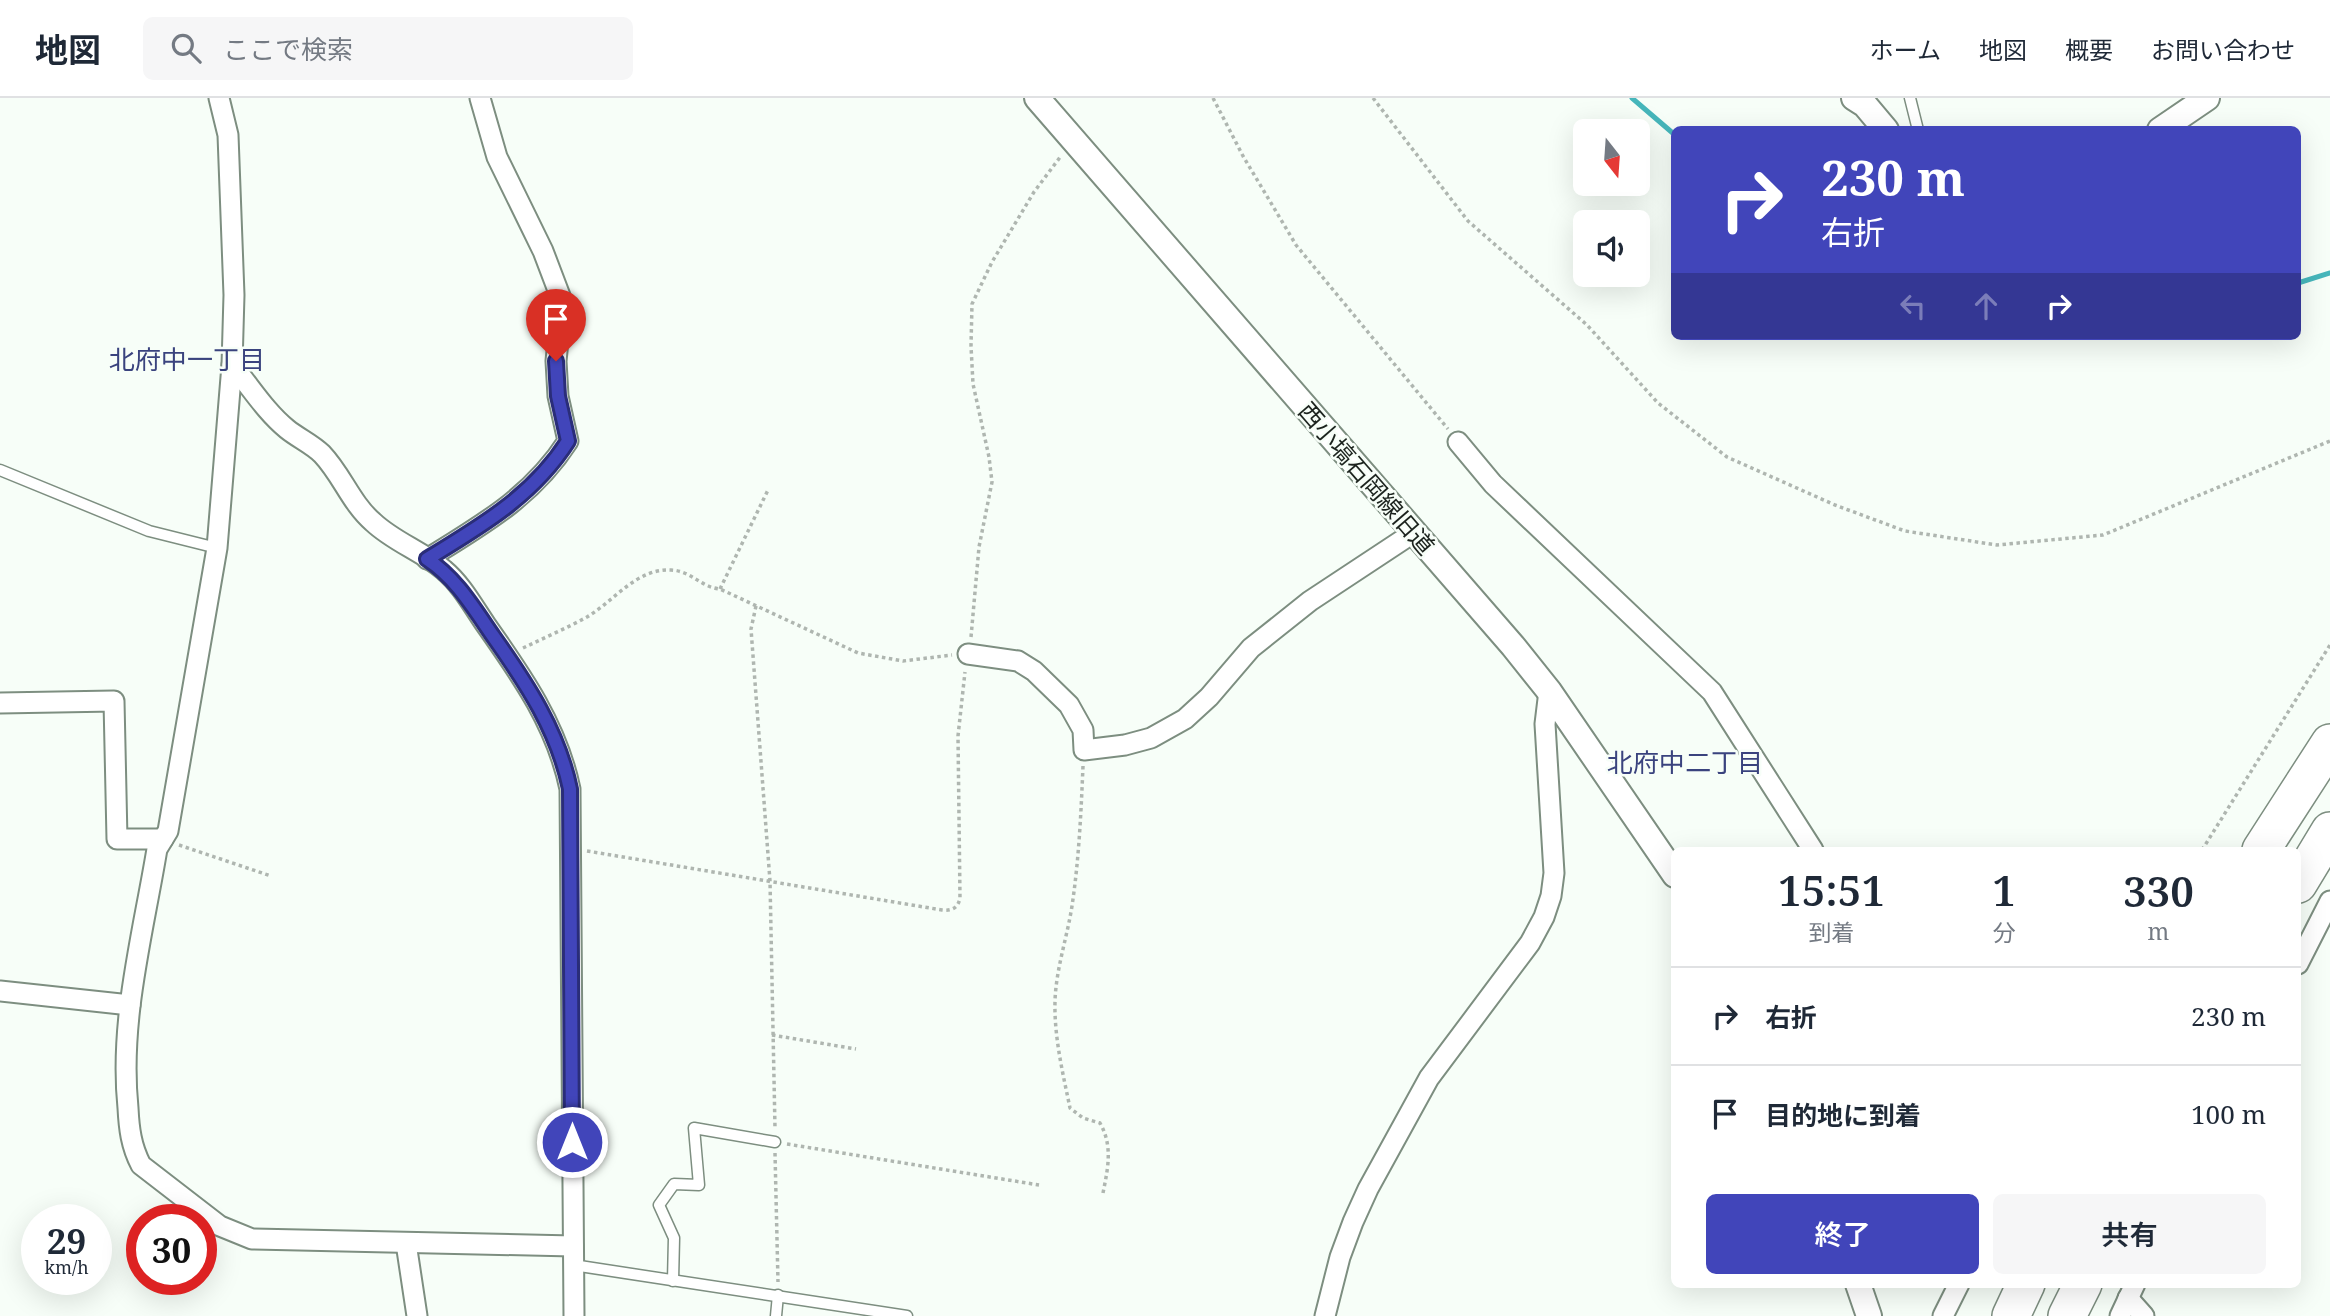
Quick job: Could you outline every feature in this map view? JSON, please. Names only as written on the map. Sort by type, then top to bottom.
[{"type":"highway","points":[[2263,847],[2330,743]]},
{"type":"highway","points":[[2301,879],[2330,831]]},
{"type":"highway","points":[[2011,1316],[2024,1288]]},
{"type":"highway","points":[[2067,1316],[2081,1288]]},
{"type":"street","points":[[219,98],[228,135],[234,295],[232,365],[217,548],[168,831],[157,849],[130,1005],[125,1080],[130,1138],[141,1165],[220,1226],[251,1239],[406,1244],[573,1256]]},
{"type":"street","points":[[427,559],[484,524],[531,487],[551,466],[568,441],[558,396],[556,361],[562,301],[543,251],[497,157],[480,98]]},
{"type":"street","name":"西小塙石岡線旧道","points":[[1037,98],[1549,691],[1671,869]]},
{"type":"street","points":[[1854,98],[1865,105],[1883,126]]},
{"type":"street","points":[[2166,126],[2207,98]]},
{"type":"street","points":[[232,365],[259,401],[288,430],[320,452],[350,497],[370,520],[386,534],[444,570],[463,592],[539,705],[565,762],[570,789],[571,848],[574,1316]]},
{"type":"street","points":[[1458,442],[1493,484],[1712,692],[1811,847]]},
{"type":"street","points":[[968,654],[1018,662],[1034,671],[1069,705],[1083,730],[1084,750],[1125,745],[1151,738],[1185,719],[1209,697],[1251,648],[1310,601],[1413,533]]},
{"type":"street","points":[[1325,1316],[1331,1287],[1353,1222],[1429,1078],[1530,943],[1545,917],[1551,896],[1553,873],[1545,724],[1549,691]]},
{"type":"street","points":[[0,703],[114,701],[117,839],[163,839]]},
{"type":"street","points":[[2301,958],[2330,901]]},
{"type":"street","points":[[0,991],[130,1005]]},
{"type":"street","points":[[406,1244],[417,1316]]},
{"type":"street","points":[[1859,1288],[1869,1316]]},
{"type":"street","points":[[1943,1316],[1957,1288]]},
{"type":"street","points":[[2127,1299],[2144,1316]]},
{"type":"lane","points":[[1910,98],[1917,126]]},
{"type":"lane","points":[[0,470],[149,531],[217,548]]},
{"type":"lane","points":[[673,1281],[674,1238],[659,1205],[674,1184],[699,1185],[694,1128],[775,1142]]},
{"type":"lane","points":[[573,1256],[673,1281],[907,1316]]},
{"type":"lane","points":[[776,1316],[778,1295]]},
{"type":"path","points":[[1213,98],[1243,156],[1296,245],[1458,442]]},
{"type":"path","points":[[1373,98],[1468,221],[1587,325],[1658,403],[1727,457],[1835,505],[1905,531],[1997,545],[2103,535],[2330,441]]},
{"type":"path","points":[[571,848],[942,910],[953,909],[958,905],[961,873],[958,736],[979,547],[992,482],[973,384],[972,304],[982,279],[1034,192],[1073,140]]},
{"type":"path","points":[[720,589],[768,489]]},
{"type":"path","points":[[507,656],[589,616],[647,573],[670,570],[688,573],[707,587],[720,589],[858,653],[903,662],[968,654]]},
{"type":"path","points":[[756,606],[751,629],[769,881],[778,1295]]},
{"type":"path","points":[[2204,847],[2330,645]]},
{"type":"path","points":[[1084,750],[1079,852],[1065,946],[1057,976],[1055,1004],[1058,1042],[1070,1108],[1083,1118],[1100,1123],[1108,1138],[1109,1167],[1103,1193]]},
{"type":"path","points":[[163,839],[271,876]]},
{"type":"path","points":[[772,1035],[856,1049]]},
{"type":"path","points":[[775,1142],[1039,1185]]},
{"type":"waterway","points":[[1632,98],[1671,132]]},
{"type":"waterway","points":[[2301,282],[2330,273]]},
{"type":"district","name":"北府中一丁目","points":[[187,360]]},
{"type":"district","name":"北府中二丁目","points":[[1685,763]]},
{"type":"route","points":[[556,361],[558,396],[568,441],[551,466],[531,487],[484,524],[427,559],[444,570],[463,592],[507,656],[539,705],[565,762],[570,789],[572,1142]]}]
